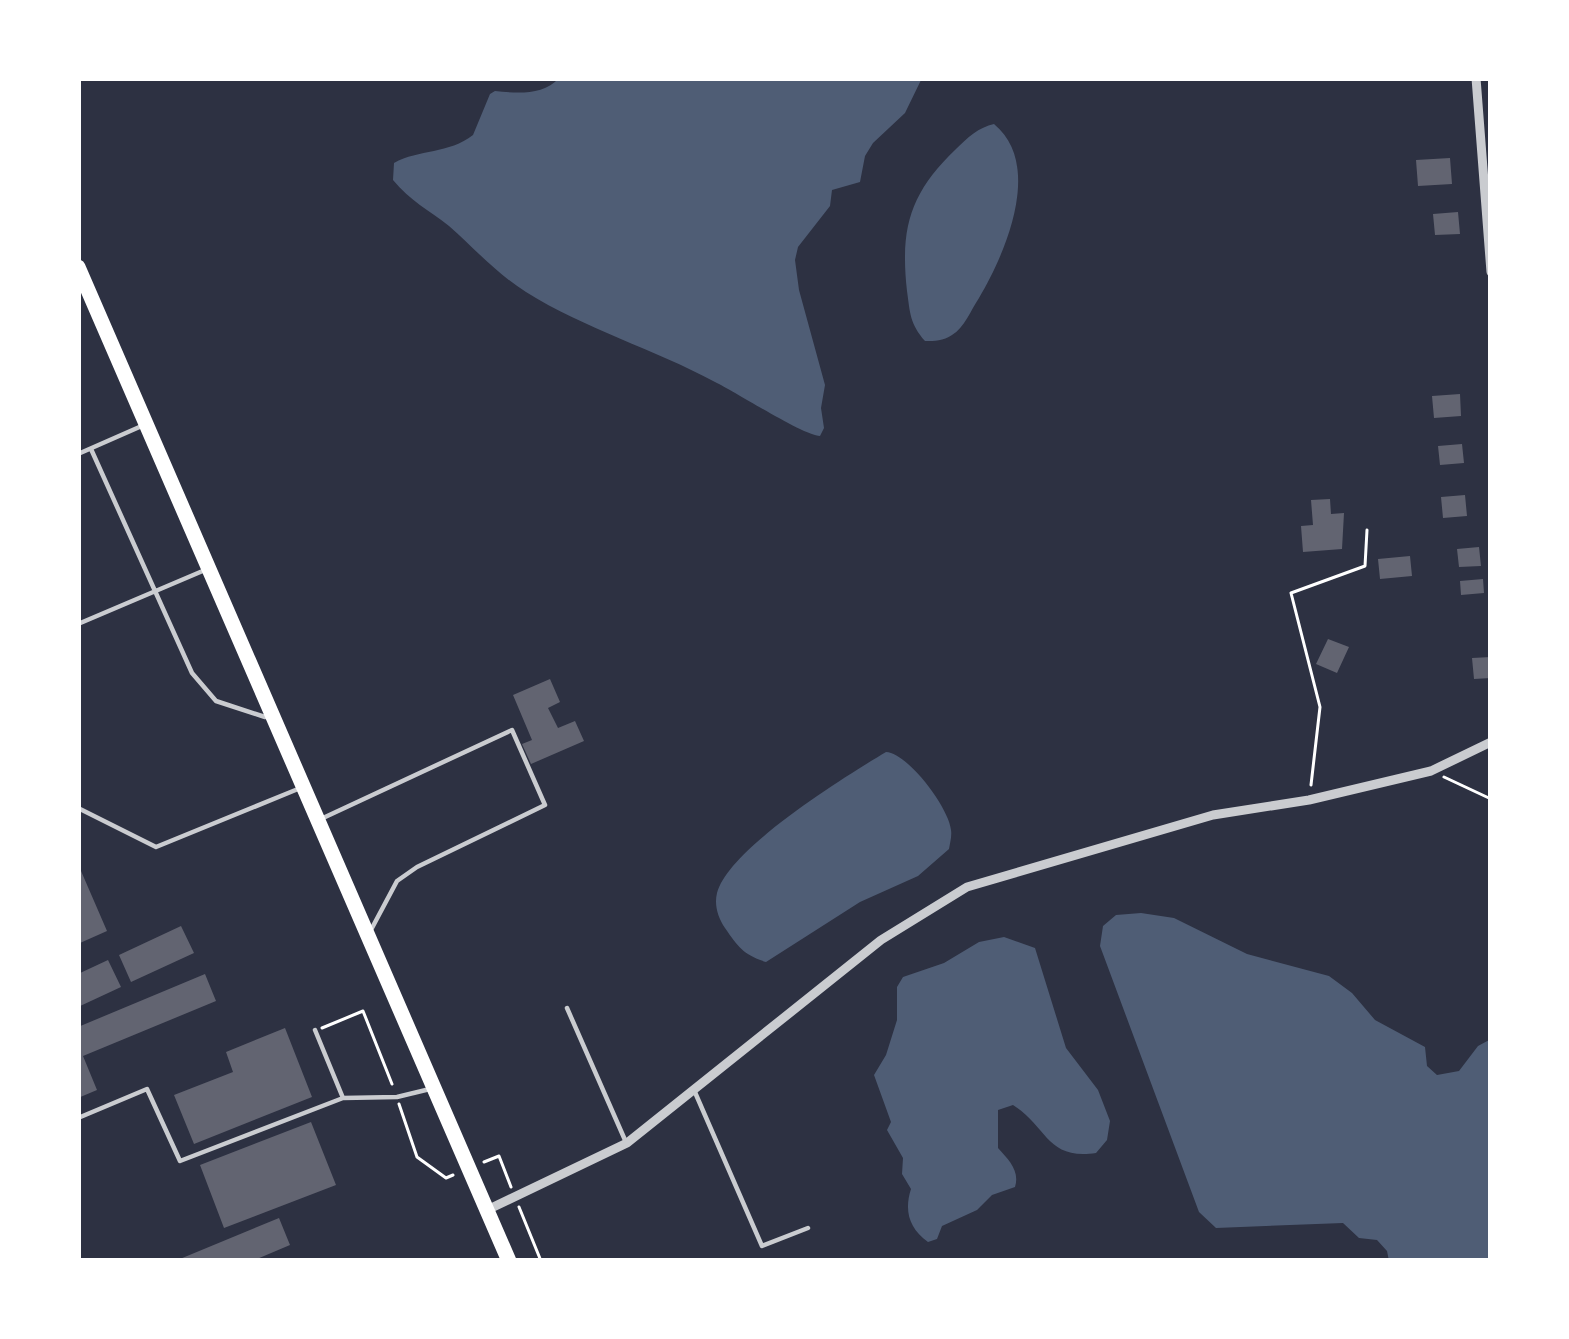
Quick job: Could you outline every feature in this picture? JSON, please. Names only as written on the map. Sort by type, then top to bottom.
[{"type":"main road","points":[[78,267],[85,300],[146,425],[320,819],[506,1257]]},
{"type":"street","points":[[1476,78],[1491,272]]},
{"type":"street","points":[[487,1210],[627,1144],[880,940],[967,887],[1213,815],[1309,800],[1431,771],[1491,742]]},
{"type":"lane","points":[[78,454],[146,425]]},
{"type":"lane","points":[[91,449],[201,688],[216,701],[276,720]]},
{"type":"lane","points":[[78,624],[209,568]]},
{"type":"lane","points":[[320,819],[512,730],[545,805],[397,881],[369,933]]},
{"type":"lane","points":[[78,808],[155,847],[305,787]]},
{"type":"lane","points":[[567,1008],[627,1144]]},
{"type":"lane","points":[[315,1030],[343,1098]]},
{"type":"lane","points":[[78,1118],[147,1089],[180,1161],[343,1098],[397,1097],[436,1088]]},
{"type":"lane","points":[[694,1090],[762,1246],[808,1228]]},
{"type":"lane","points":[[489,1261],[506,1257]]},
{"type":"path","points":[[1309,800],[1321,707],[1291,593],[1365,566],[1367,530]]},
{"type":"path","points":[[1431,771],[1491,799]]},
{"type":"path","points":[[315,1030],[363,1011],[417,1157],[446,1178]]},
{"type":"water","points":[[559,78],[922,78],[905,113],[865,156],[860,182],[832,190],[830,206],[798,247],[799,290],[825,385],[820,436],[526,292],[393,180],[394,163],[473,135],[490,94],[537,91]]},
{"type":"water","points":[[994,124],[1009,141],[1016,162],[1018,185],[1008,234],[989,280],[960,328],[945,338],[925,341],[914,324],[907,291],[905,248],[912,213],[940,165],[974,133]]},
{"type":"water","points":[[886,752],[916,771],[935,796],[949,820],[949,849],[918,876],[860,902],[766,962],[747,953],[717,911],[717,893],[726,875],[791,815]]},
{"type":"water","points":[[1116,915],[1174,918],[1247,954],[1329,976],[1352,993],[1375,1020],[1425,1047],[1427,1066],[1437,1075],[1459,1071],[1478,1046],[1491,1039],[1491,1261],[1389,1261],[1377,1240],[1359,1238],[1343,1223],[1216,1228],[1199,1212],[1100,946],[1103,926]]},
{"type":"water","points":[[1004,937],[1035,948],[1066,1048],[1098,1090],[1110,1121],[1107,1140],[1096,1153],[1067,1152],[1013,1105],[998,1110],[998,1148],[1015,1171],[1015,1187],[992,1195],[977,1210],[942,1226],[937,1239],[928,1242],[910,1218],[911,1189],[902,1174],[903,1158],[887,1130],[891,1122],[874,1075],[897,1020],[897,987],[903,977],[944,963],[979,942]]},
{"type":"building","points":[[1450,158],[1452,184],[1418,186],[1416,160]]},
{"type":"building","points":[[1458,212],[1460,234],[1435,235],[1433,214]]},
{"type":"building","points":[[1460,394],[1461,416],[1434,418],[1432,396]]},
{"type":"building","points":[[1462,444],[1464,463],[1440,465],[1438,446]]},
{"type":"building","points":[[1465,495],[1467,516],[1443,518],[1441,497]]},
{"type":"building","points":[[1330,499],[1331,514],[1344,513],[1342,549],[1303,552],[1301,526],[1313,525],[1311,500]]},
{"type":"building","points":[[1479,547],[1481,566],[1459,567],[1457,549]]},
{"type":"building","points":[[1410,556],[1412,576],[1380,579],[1378,559]]},
{"type":"building","points":[[1483,579],[1484,593],[1461,595],[1460,581]]},
{"type":"building","points":[[1328,639],[1349,647],[1337,673],[1316,664]]},
{"type":"building","points":[[1491,657],[1491,678],[1474,679],[1472,658]]},
{"type":"building","points":[[550,679],[560,702],[548,708],[558,728],[575,721],[584,741],[531,764],[522,744],[532,740],[513,695]]},
{"type":"building","points":[[78,864],[107,931],[80,943],[78,939]]},
{"type":"building","points":[[181,926],[194,953],[131,982],[119,955]]},
{"type":"building","points":[[108,960],[121,987],[78,1007],[78,974]]},
{"type":"building","points":[[205,974],[216,1001],[83,1056],[97,1090],[78,1098],[78,1027]]},
{"type":"building","points":[[285,1028],[312,1097],[194,1144],[174,1095],[233,1072],[226,1052]]},
{"type":"building","points":[[311,1122],[336,1185],[224,1228],[200,1165]]},
{"type":"building","points":[[279,1218],[290,1245],[252,1261],[175,1261]]}]
